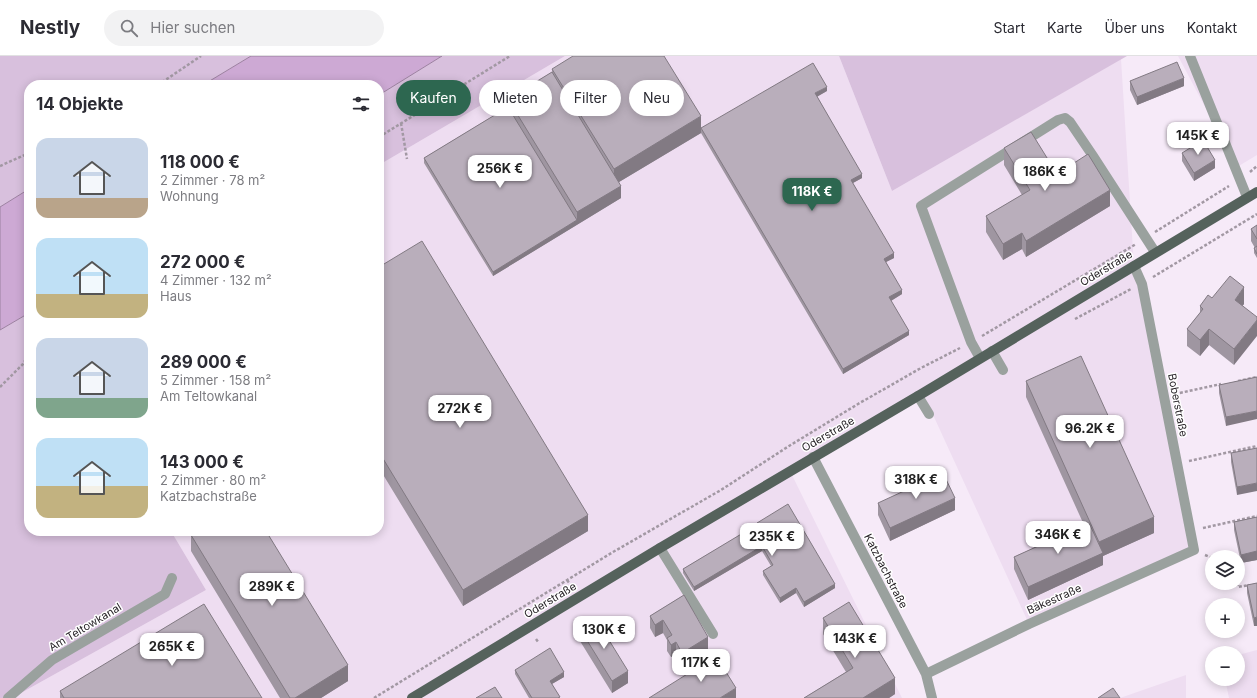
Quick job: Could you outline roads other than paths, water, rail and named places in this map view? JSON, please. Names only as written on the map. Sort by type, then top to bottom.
[{"type":"main road","name":"Oderstraße","points":[[412,698],[660,548],[918,396],[1257,192]]},
{"type":"street","points":[[1190,56],[1247,198]]},
{"type":"street","points":[[980,358],[971,342],[921,206],[1058,120],[1065,118],[1070,122],[1155,252]]},
{"type":"street","name":"Boberstraße","points":[[1134,266],[1142,284],[1194,550]]},
{"type":"street","points":[[992,351],[1003,370]]},
{"type":"street","points":[[918,396],[929,414]]},
{"type":"street","name":"Katzbachstraße","points":[[813,457],[926,674],[932,698]]},
{"type":"street","points":[[660,548],[713,634]]},
{"type":"street","name":"Bäkestraße","points":[[926,674],[1029,624],[1194,550]]},
{"type":"street","name":"Am Teltowkanal","points":[[8,698],[52,660],[165,594],[172,578]]}]
